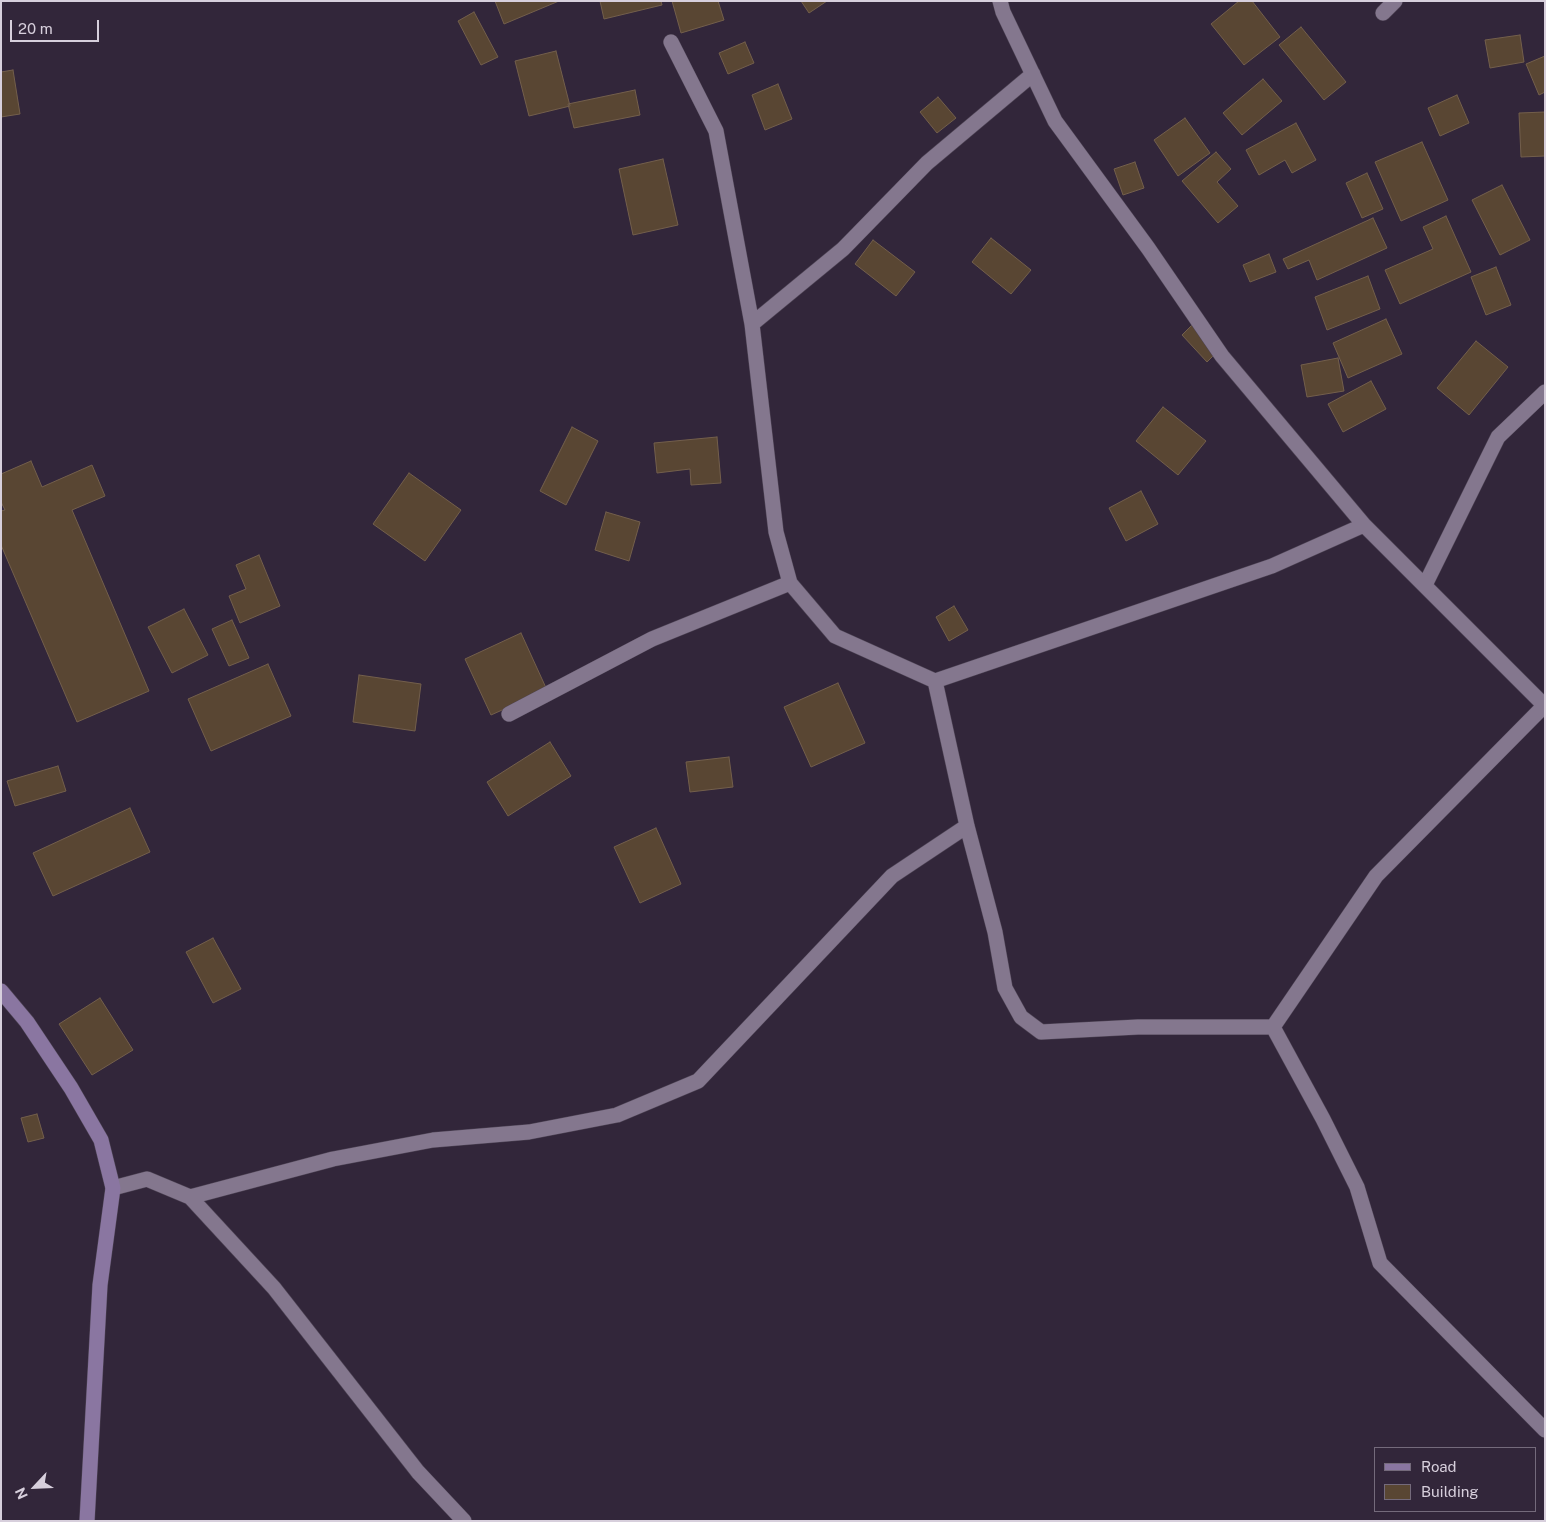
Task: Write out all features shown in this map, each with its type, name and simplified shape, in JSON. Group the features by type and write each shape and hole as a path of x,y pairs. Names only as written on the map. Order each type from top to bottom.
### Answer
{"street":[{"path":"1000,1 1003,12 1055,121 1148,248 1222,356 1364,525 1544,706 1376,876 1273,1027"},
{"path":"1383,13 1395,1"},
{"path":"672,42 716,131 752,324 776,532 790,583 835,636 935,681 1272,566 1364,525"},
{"path":"752,324 843,249 927,163 1033,74"},
{"path":"1425,586 1498,437 1545,392"},
{"path":"509,714 652,639 790,583"},
{"path":"935,681 967,826 995,932 1005,988 1021,1017 1041,1032 1138,1027 1273,1027"},
{"path":"190,1197 333,1159 434,1140 529,1132 617,1115 698,1081 892,876 967,826"},
{"path":"1,991 27,1022 71,1088 101,1140 113,1188 100,1285 87,1521"},
{"path":"1273,1027 1323,1119 1357,1187 1380,1263 1545,1430"},
{"path":"113,1188 147,1179 190,1197 274,1288 418,1472 464,1521"}],"building":[{"path":"495,1 559,1 504,24"},
{"path":"600,1 661,1 662,5 604,19"},
{"path":"672,1 718,1 724,20 681,33"},
{"path":"801,1 827,1 809,13"},
{"path":"1239,1 1252,1 1280,37 1244,65 1211,24"},
{"path":"474,12 498,57 481,65 458,21"},
{"path":"1301,27 1346,82 1324,100 1279,45"},
{"path":"1520,35 1524,62 1490,68 1485,40"},
{"path":"745,42 754,63 728,74 719,53"},
{"path":"556,51 570,106 529,116 515,61"},
{"path":"1545,56 1545,92 1539,95 1526,64"},
{"path":"13,70 20,114 1,117 1,72"},
{"path":"1263,79 1282,101 1242,135 1223,113"},
{"path":"778,84 792,119 765,130 752,95"},
{"path":"635,90 640,115 574,128 568,104"},
{"path":"1457,95 1469,123 1440,136 1428,108"},
{"path":"938,97 956,118 937,133 920,112"},
{"path":"1545,112 1545,156 1521,157 1519,113"},
{"path":"1185,118 1210,153 1178,176 1154,140"},
{"path":"1296,123 1316,160 1292,173 1285,160 1259,175 1246,150"},
{"path":"1422,142 1448,200 1401,221 1375,162"},
{"path":"1216,152 1231,169 1217,182 1238,206 1218,223 1182,181"},
{"path":"663,159 678,225 633,235 619,169"},
{"path":"1135,162 1144,188 1123,195 1114,169"},
{"path":"1367,173 1383,209 1362,218 1346,183"},
{"path":"1502,185 1530,240 1500,255 1472,200"},
{"path":"1446,216 1471,272 1400,304 1385,270 1433,249 1423,227"},
{"path":"1373,218 1387,248 1317,280 1309,260 1288,269 1283,259"},
{"path":"991,238 1031,270 1011,294 972,262"},
{"path":"873,240 915,272 896,296 855,264"},
{"path":"1269,254 1276,272 1250,282 1243,265"},
{"path":"1496,267 1511,305 1486,315 1471,277"},
{"path":"1368,276 1380,309 1327,330 1315,297"},
{"path":"1386,319 1402,354 1348,378 1333,343"},
{"path":"1196,321 1221,348 1207,362 1182,335"},
{"path":"1476,341 1508,367 1469,415 1437,388"},
{"path":"1338,358 1344,391 1307,397 1301,365"},
{"path":"1371,381 1386,409 1343,432 1328,404"},
{"path":"1163,407 1206,441 1178,475 1136,441"},
{"path":"572,427 598,441 566,505 540,491"},
{"path":"717,437 721,483 691,485 690,469 657,473 654,443"},
{"path":"31,461 42,487 92,465 105,496 72,510 149,691 77,722 1,545 1,511 5,510 1,502 1,474"},
{"path":"409,473 461,510 425,561 373,524"},
{"path":"1141,491 1158,524 1126,541 1109,508"},
{"path":"606,512 640,522 629,561 595,550"},
{"path":"259,555 280,606 240,623 229,596 246,589 236,565"},
{"path":"954,606 968,630 949,641 936,617"},
{"path":"184,609 208,655 172,673 148,627"},
{"path":"232,620 249,658 229,666 212,629"},
{"path":"521,633 547,690 491,715 465,659"},
{"path":"268,664 291,716 211,751 188,699"},
{"path":"359,675 421,684 415,731 353,722"},
{"path":"838,683 865,743 811,767 784,707"},
{"path":"550,742 571,776 508,816 487,782"},
{"path":"729,757 733,787 690,792 686,762"},
{"path":"58,766 66,791 15,806 7,781"},
{"path":"130,808 150,852 53,896 33,853"},
{"path":"656,828 681,884 640,903 614,847"},
{"path":"213,938 241,989 213,1003 186,952"},
{"path":"100,998 133,1050 92,1075 59,1024"},
{"path":"37,1114 44,1138 28,1142 21,1118"}]}
